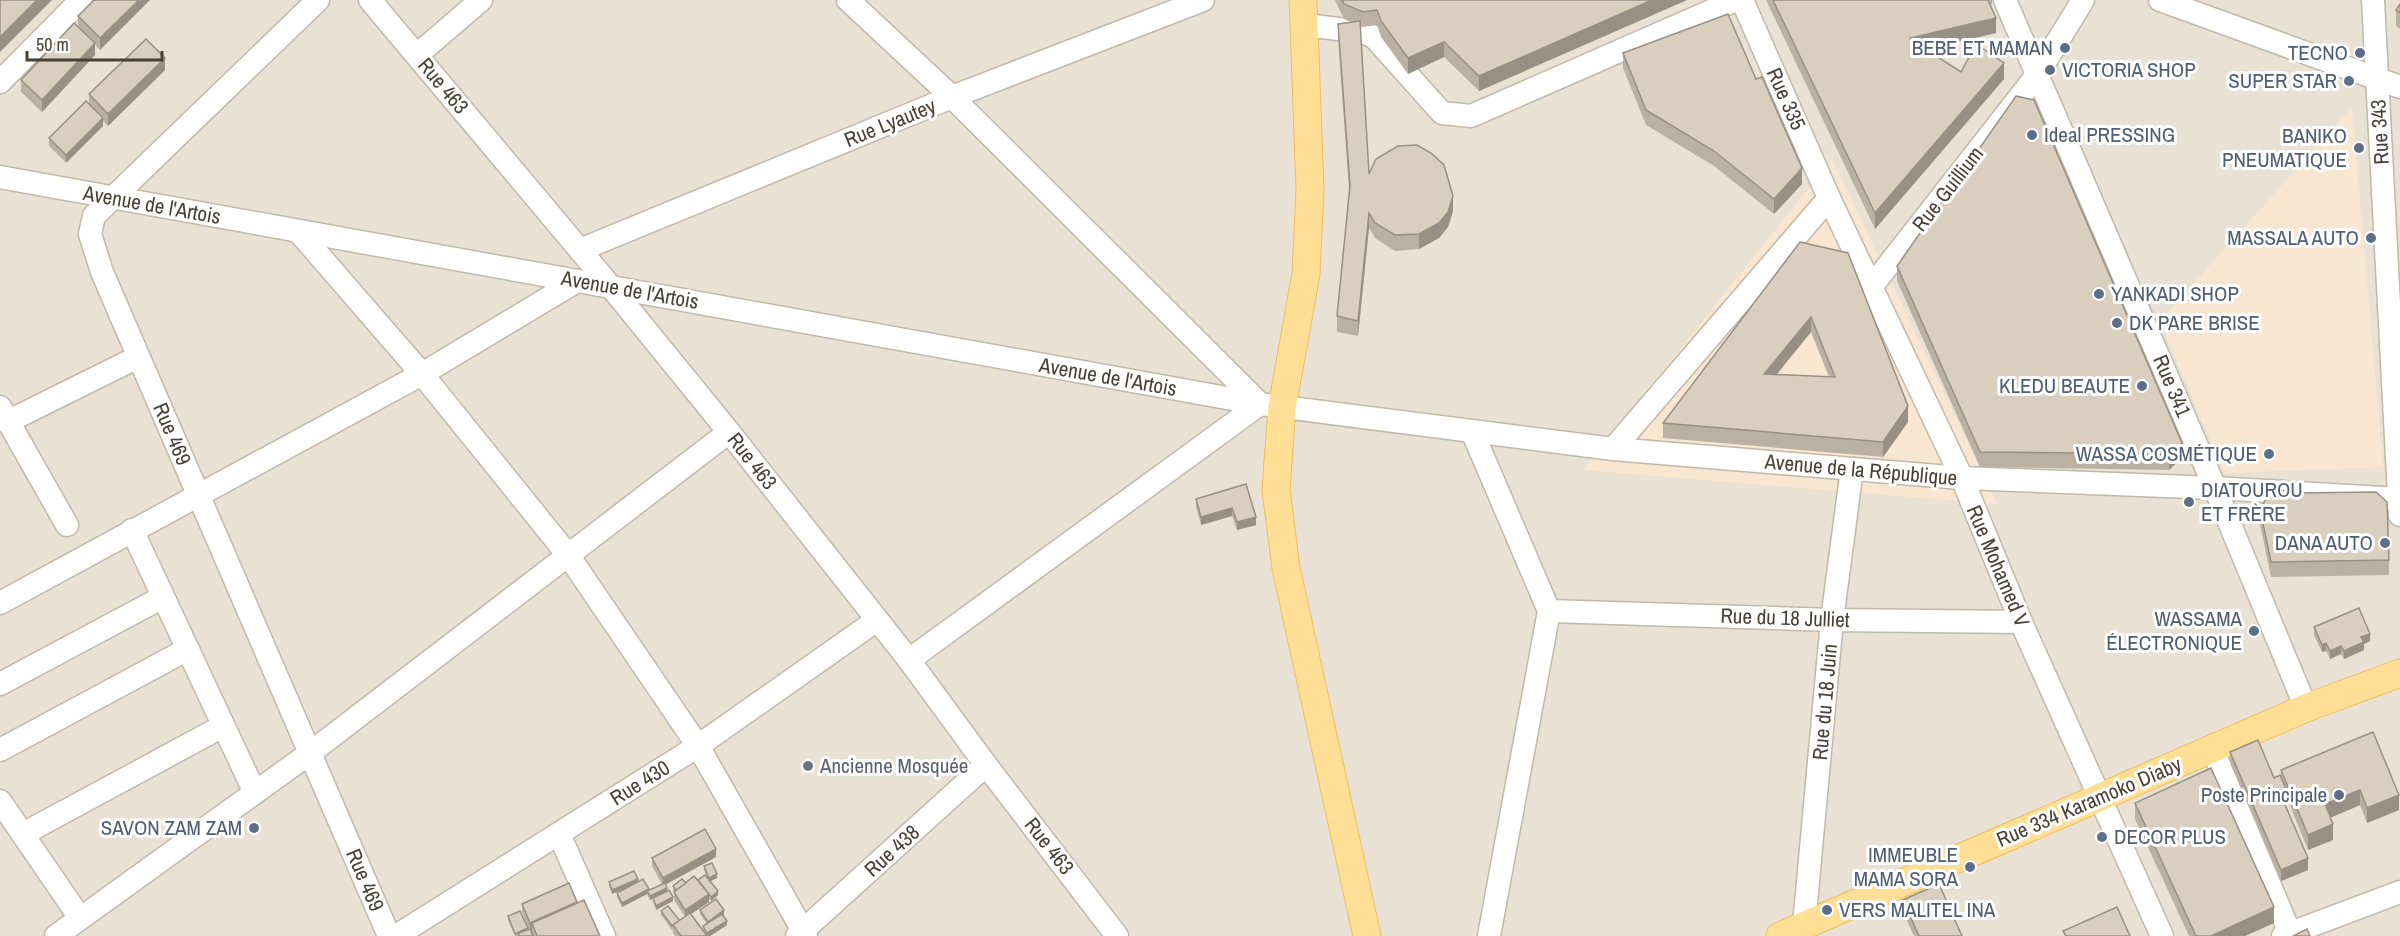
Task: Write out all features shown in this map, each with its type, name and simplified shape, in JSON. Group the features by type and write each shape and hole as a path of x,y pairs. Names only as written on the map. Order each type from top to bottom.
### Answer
{"main road":[{"path":"1304,12 1310,189 1306,274 1271,405 1276,490 1286,568 1367,936"},
{"name":"Rue 334 Karamoko Diaby","path":"1796,932 2212,748 2306,708 2400,673"}],"street":[{"path":"0,82 81,0"},
{"name":"Rue 469","path":"318,0 112,197 94,216 90,234 102,272 138,357 389,936"},
{"name":"Rue 463","path":"370,0 611,287 729,432 909,660 986,765 1118,936"},
{"path":"417,55 481,0"},
{"path":"848,0 952,97 1271,405 909,660"},
{"name":"Rue Lyautey","path":"580,250 952,97 1203,0"},
{"path":"1304,12 1374,37 1442,113 1471,116 1736,0"},
{"name":"Rue 335","path":"1742,0 1829,198"},
{"name":"Rue 341","path":"2005,0 2215,488 2306,708"},
{"name":"Rue Guillium","path":"1872,286 2037,75 2083,0"},
{"path":"2160,0 2400,87"},
{"name":"Rue 343","path":"2373,0 2377,79 2393,247 2400,505"},
{"name":"Avenue de l'Artois","path":"2,183 112,197 1271,405 1325,412"},
{"path":"1613,449 1829,198"},
{"name":"Rue Mohamed V","path":"1829,198 1962,478 2021,622 2162,936"},
{"path":"298,231 422,374 568,555 698,746 802,934"},
{"path":"0,603 422,374 577,281"},
{"path":"67,525 4,414 138,357"},
{"name":"Avenue de la République","path":"1325,412 1613,449 1962,478 2215,488 2400,505"},
{"path":"1472,431 1549,611 1489,936"},
{"path":"56,936 310,753 729,432"},
{"name":"Rue du 18 Juin","path":"1796,932 1852,469"},
{"path":"132,530 255,793"},
{"path":"0,684 163,597"},
{"name":"Rue du 18 Julliet","path":"1549,611 1832,620 2021,622"},
{"name":"Rue 430","path":"396,936 698,746 877,620"},
{"path":"0,750 188,650"},
{"path":"23,834 224,726"},
{"path":"2212,748 2287,934 2400,892"},
{"name":"Rue 438","path":"802,934 986,765"},
{"path":"0,801 80,918"},
{"path":"559,834 604,936"}],"shaded area":[{"path":"0,0 2400,0 2400,936 0,936"},
{"path":"2352,107 2383,467 2224,473 2160,321"},
{"path":"1832,159 1997,504 1583,470"}],"building":[{"path":"37,0 0,37 0,1"},
{"path":"94,0 139,0 100,38 78,16"},
{"path":"1342,0 1652,0 1479,76 1444,42 1408,58 1381,21 1377,10 1363,12 1344,4"},
{"path":"1773,0 1988,0 1996,18 1910,38 1913,50 1933,40 1936,56 1961,72 1976,44 2004,63 1875,213"},
{"path":"1728,14 1756,79 1762,77 1802,168 1774,199 1714,151 1646,110 1623,53"},
{"path":"1360,21 1369,174 1376,159 1398,146 1417,145 1431,153 1444,165 1453,196 1448,212 1439,223 1419,234 1395,235 1375,223 1369,213 1358,321 1337,316 1350,185 1338,24"},
{"path":"74,23 95,43 42,100 21,80"},
{"path":"146,39 165,58 108,114 89,94"},
{"path":"2016,96 2034,100 2182,443 2169,454 1980,452 1897,266"},
{"path":"86,101 103,118 66,155 49,138"},
{"path":"1800,242 1848,253 1908,406 1883,442 1663,423","holes":["1811,317 1835,377 1764,374"]},
{"path":"1246,484 1256,517 1237,522 1232,508 1201,517 1196,499"},
{"path":"2278,489 2291,493 2376,492 2387,502 2389,560 2271,562 2260,509 2267,497"},
{"path":"2359,608 2370,634 2361,637 2364,642 2344,651 2341,646 2330,651 2326,643 2322,645 2314,627"},
{"name":"Poste Principale","path":"2373,732 2399,795 2367,808 2360,790 2325,804 2333,824 2308,835 2281,770"},
{"path":"2258,740 2274,778 2280,775 2287,791 2280,793 2308,858 2281,870 2230,752"},
{"path":"2211,768 2274,907 2211,936 2196,936 2135,803"},
{"path":"705,829 716,849 663,878 652,858"},
{"path":"712,863 717,874 709,878 704,866"},
{"path":"634,871 638,879 612,890 609,882"},
{"path":"705,875 718,891 711,897 698,880"},
{"path":"694,876 709,894 685,910 674,892"},
{"path":"643,879 649,889 622,903 617,893"},
{"path":"682,879 686,883 676,890 673,886"},
{"path":"569,883 577,902 530,923 522,904"},
{"path":"665,883 667,888 650,896 647,891"},
{"path":"1939,884 1962,936 1919,936 1903,900"},
{"path":"669,890 673,897 656,906 653,898"},
{"path":"716,899 724,910 708,922 700,910"},
{"path":"584,900 600,936 537,936 532,923"},
{"path":"668,906 680,921 672,926 661,911"},
{"path":"2117,907 2130,936 2066,936 2063,931"},
{"path":"520,911 528,928 515,934 508,916"},
{"path":"690,913 707,936 681,936 673,925"},
{"path":"722,914 727,921 707,933 703,926"},
{"path":"530,929 533,936 519,936 519,933"},
{"path":"2307,929 2310,936 2293,936"}],"place":[{"name":"BEBE ET MAMAN","path":"2065,48"},
{"name":"TECNO","path":"2360,53"},
{"name":"VICTORIA SHOP","path":"2050,70"},
{"name":"SUPER STAR","path":"2349,81"},
{"name":"Ideal PRESSING","path":"2032,135"},
{"name":"BANIKO PNEUMATIQUE","path":"2359,148"},
{"name":"MASSALA AUTO","path":"2371,238"},
{"name":"YANKADI SHOP","path":"2099,294"},
{"name":"DK PARE BRISE","path":"2117,323"},
{"name":"KLEDU BEAUTE","path":"2142,386"},
{"name":"WASSA COSMÉTIQUE","path":"2269,454"},
{"name":"DIATOUROU ET FRÈRE","path":"2189,502"},
{"name":"DANA AUTO","path":"2385,543"},
{"name":"WASSAMA ÉLECTRONIQUE","path":"2254,631"},
{"name":"Ancienne Mosquée","path":"808,766"},
{"name":"Poste Principale","path":"2339,795"},
{"name":"SAVON ZAM ZAM","path":"254,828"},
{"name":"DECOR PLUS","path":"2102,837"},
{"name":"IMMEUBLE MAMA SORA","path":"1970,867"},
{"name":"VERS MALITEL INA","path":"1827,910"}]}
